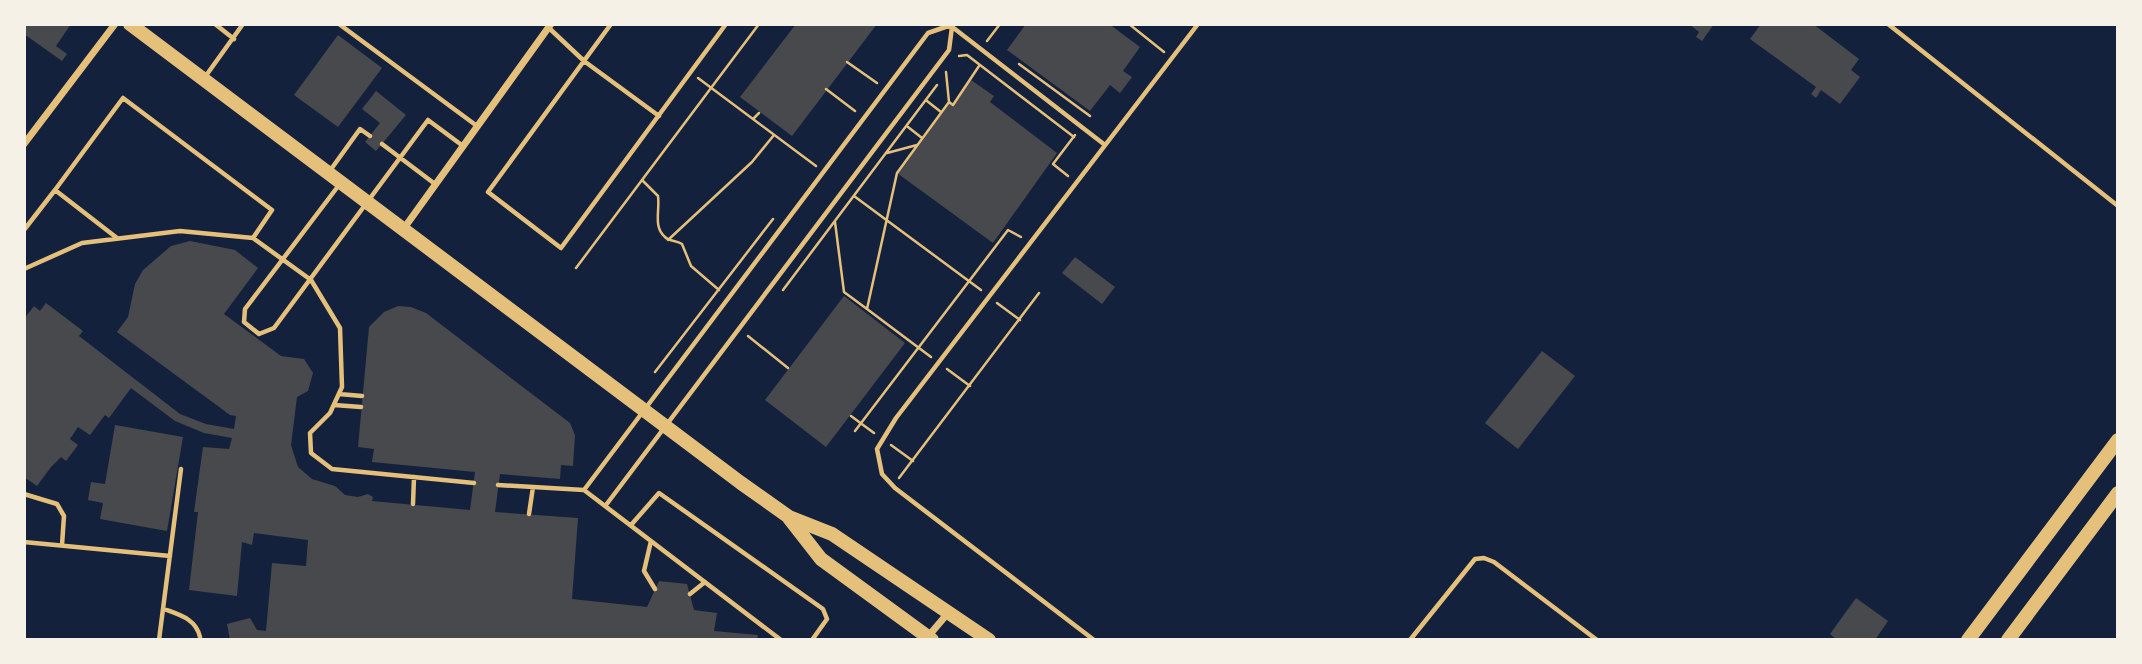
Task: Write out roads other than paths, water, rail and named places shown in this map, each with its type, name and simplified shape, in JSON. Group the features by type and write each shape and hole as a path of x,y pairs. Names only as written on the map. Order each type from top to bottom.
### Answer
{"main road":[{"path":"130,24 663,427 789,517 832,534 989,639"},
{"path":"1968,639 2118,440"},
{"path":"2008,639 2118,493"},
{"path":"789,517 821,559 929,638"}],"street":[{"path":"24,144 115,24"},
{"path":"402,231 548,26"},
{"path":"929,638 948,612"}],"lane":[{"path":"215,24 234,39"},
{"path":"203,80 243,24"},
{"path":"339,24 477,126"},
{"path":"611,24 488,192 561,248 726,24"},
{"path":"1094,639 895,488 882,474 877,449 881,438 1198,24"},
{"path":"1888,24 2118,206"},
{"path":"952,25 1105,145"},
{"path":"583,490 929,33 952,25"},
{"path":"606,505 949,50 952,25"},
{"path":"548,26 584,61 659,116"},
{"path":"24,230 123,98 272,210 253,238"},
{"path":"370,136 360,129 333,179 282,260 245,309 244,322 259,334 274,328 428,120 463,146"},
{"path":"382,144 435,185"},
{"path":"55,190 117,238"},
{"path":"24,269 82,243 117,238 180,231 253,238 311,281 340,328 342,387 334,405 310,433 311,453 332,469 474,482"},
{"path":"339,394 362,396"},
{"path":"334,405 361,407"},
{"path":"159,639 181,469"},
{"path":"413,504 414,477"},
{"path":"498,485 583,490 781,639"},
{"path":"529,514 533,487"},
{"path":"631,525 659,493 823,609 827,619 812,639"},
{"path":"24,494 57,505 64,516 62,545"},
{"path":"651,541 644,571 655,589"},
{"path":"24,542 170,556"},
{"path":"1410,639 1475,559 1484,558 1494,562 1597,639"},
{"path":"690,594 705,582"},
{"path":"164,609 185,617 198,627 200,637"}]}
